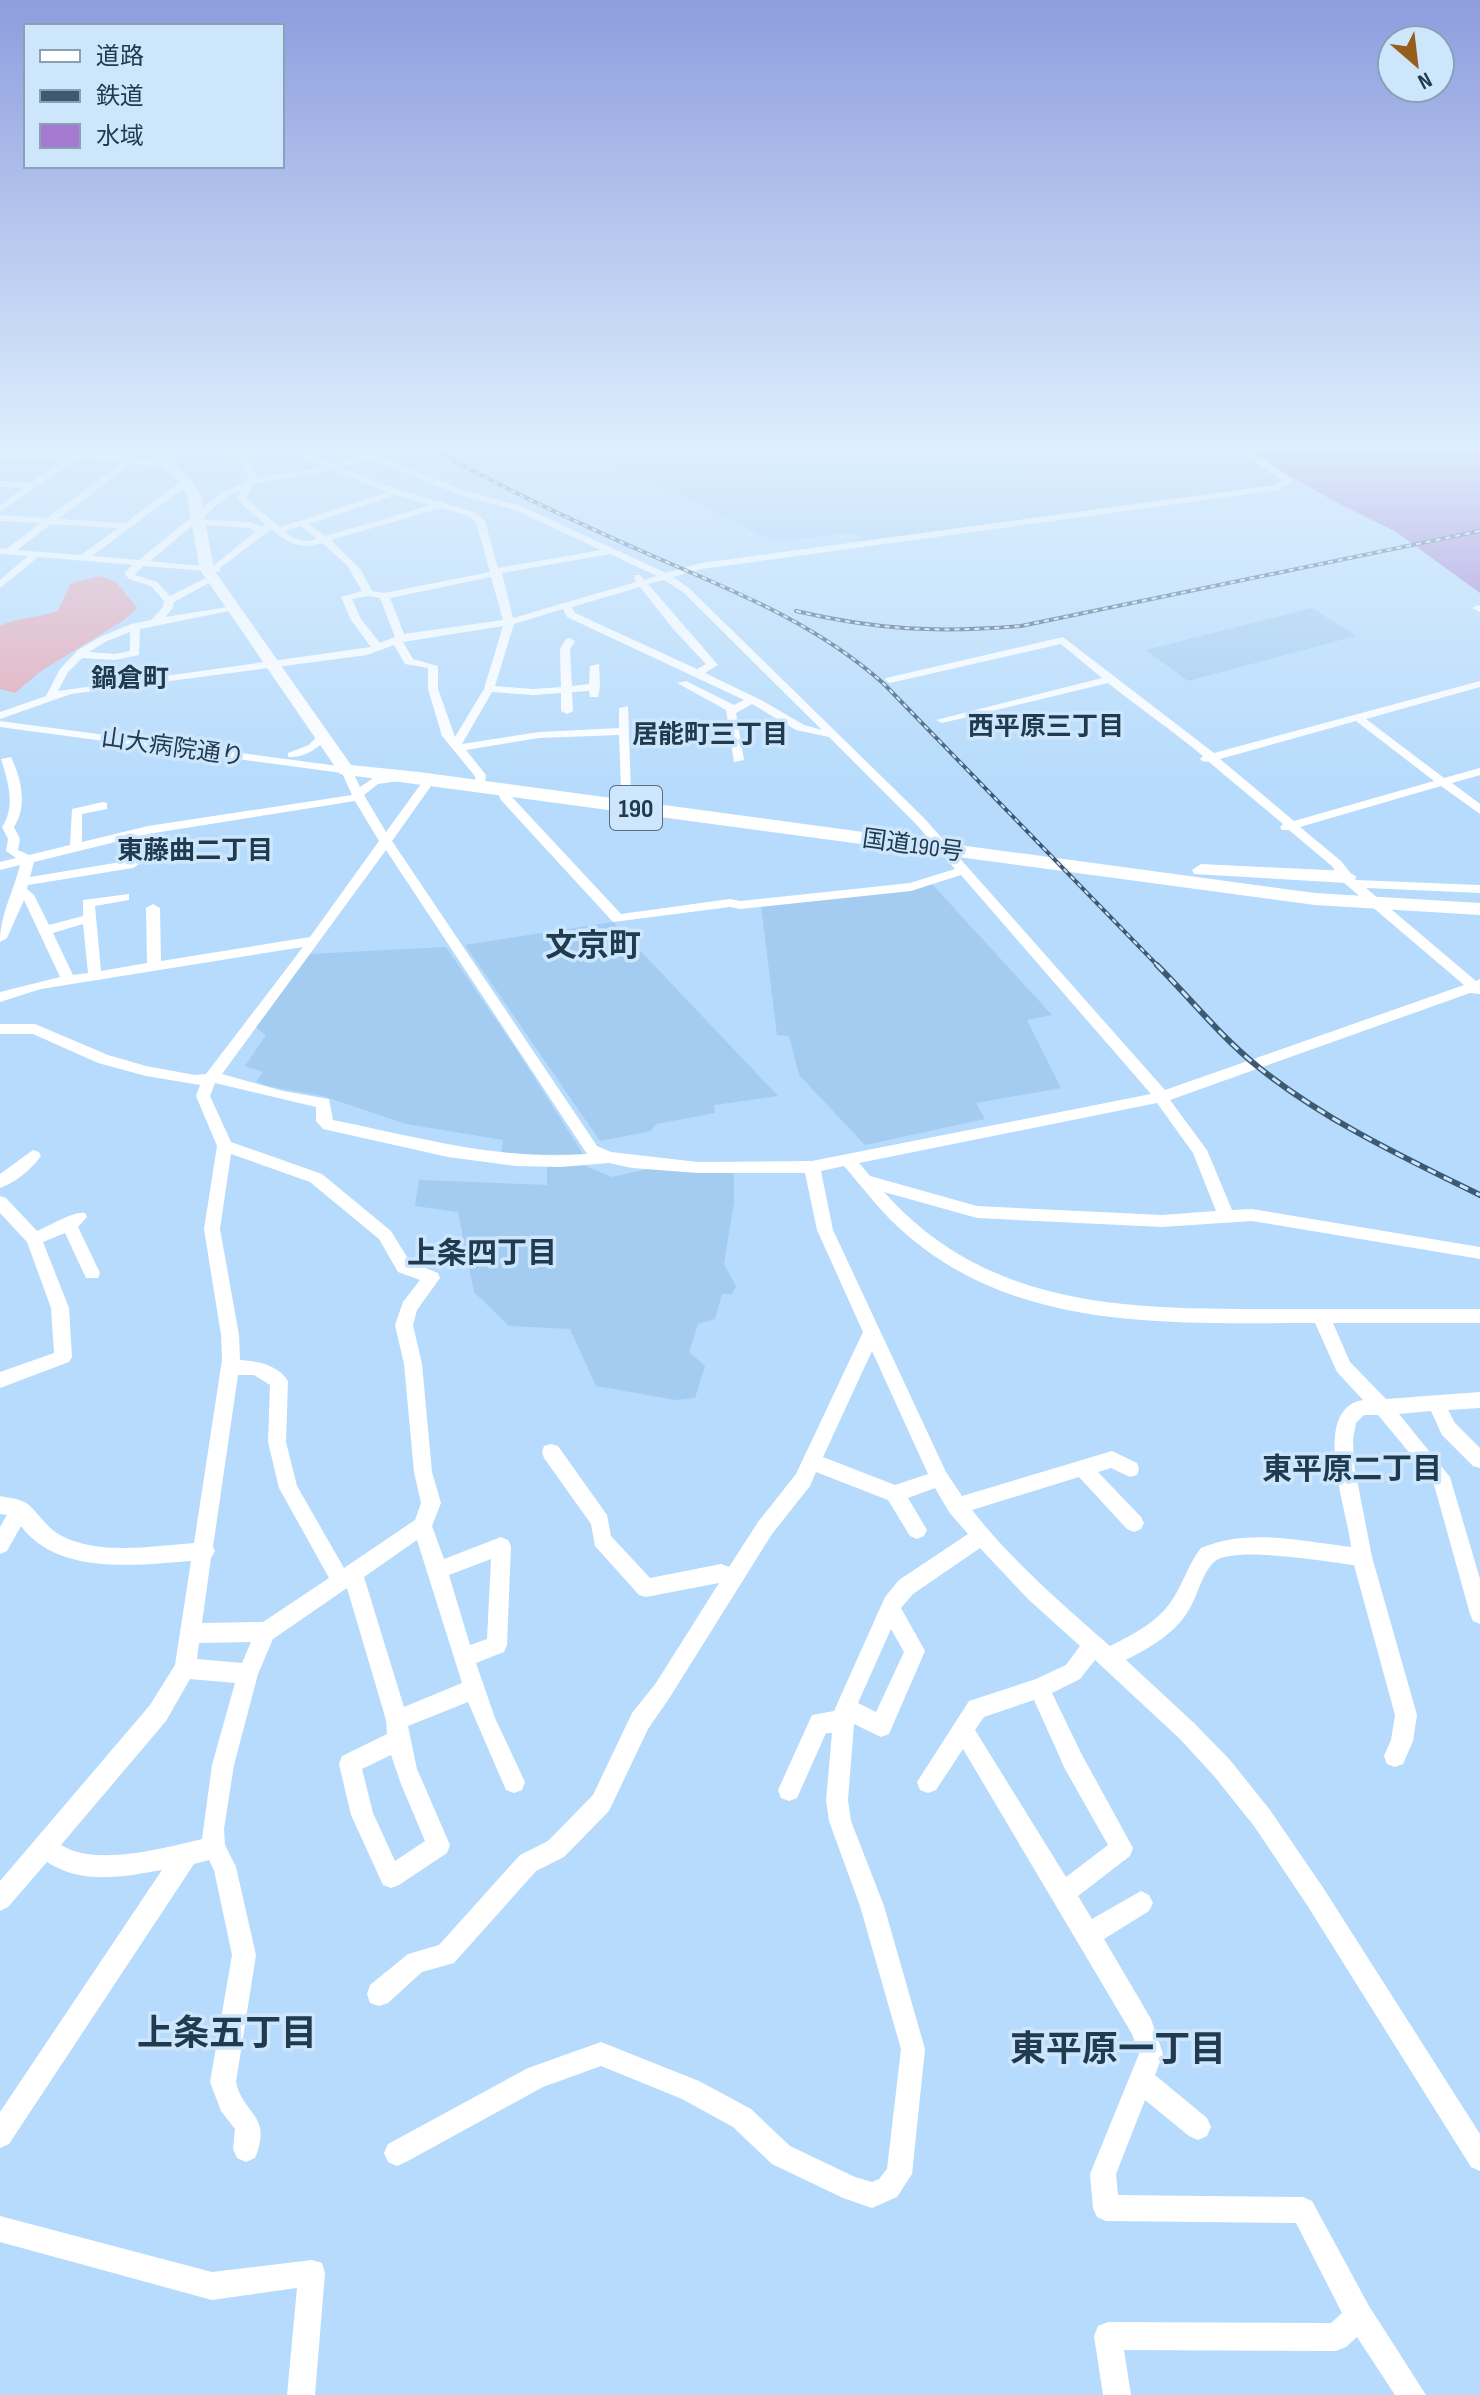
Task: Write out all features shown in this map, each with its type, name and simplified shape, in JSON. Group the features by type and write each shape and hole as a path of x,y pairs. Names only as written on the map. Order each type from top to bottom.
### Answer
{"highway":[{"name":"国道190号","path":"212,565 234,609 346,749 387,767"},
{"name":"国道190号","path":"213,571 343,764 502,789 923,843"},
{"name":"国道190号","path":"310,701 311,709 343,764"},
{"name":"国道190号","path":"343,764 387,767 1054,861 1356,889"},
{"name":"国道190号","path":"1054,861 1356,889 1480,907"},
{"path":"1127,869 1356,889"}],"street":[{"path":"0,585 23,565"},
{"path":"139,565 129,573 132,577 154,584 169,601"},
{"path":"164,565 213,571"},
{"path":"155,621 168,608 169,601 221,565"},
{"path":"349,565 361,577 368,593"},
{"path":"458,746 489,689 509,622 493,565"},
{"path":"378,648 356,620 346,597 368,593 384,596 536,565"},
{"path":"633,565 634,572 678,628 713,665 697,673"},
{"path":"640,565 686,590 920,821 1009,927 1162,1097 1166,1109 1205,1161 1214,1194 1226,1215"},
{"path":"0,716 51,695 378,648 399,640 509,622 665,576 716,565"},
{"path":"384,596 409,662 433,666 433,689 448,736 481,780"},
{"path":"567,606 571,615 697,673 807,732 829,734"},
{"path":"51,695 79,655 135,626 234,609"},
{"path":"79,655 115,657 135,653 135,626"},
{"path":"890,680 1063,640 1109,679 1179,730 1356,889 1478,988"},
{"path":"567,711 565,649 570,641"},
{"path":"942,720 1109,679"},
{"path":"489,689 533,692 595,682"},
{"path":"682,683 732,709"},
{"path":"1208,759 1480,684"},
{"path":"732,709 751,700"},
{"path":"624,708 627,789"},
{"path":"732,709 738,760"},
{"name":"山大病院通り","path":"0,716 343,764"},
{"path":"1358,718 1480,810"},
{"name":"山大病院通り","path":"0,724 343,764"},
{"path":"458,746 539,735 623,731"},
{"path":"292,755 313,747 322,737"},
{"path":"7,759 16,788 13,821 8,827 14,839 12,851 28,860"},
{"path":"343,764 386,840 592,1150 606,1158"},
{"path":"1288,827 1480,771"},
{"path":"0,866 101,840 359,795 382,779 424,778"},
{"path":"0,1899 158,1713 185,1668 205,1551 230,1367 230,1335 212,1229 225,1146 203,1096 209,1080 386,840 424,778"},
{"path":"502,789 505,797 618,919 730,903 740,905 911,887 964,870"},
{"path":"76,846 76,812 103,807"},
{"path":"1288,827 1337,864 1356,889"},
{"path":"101,840 105,868"},
{"path":"0,938 28,860"},
{"path":"20,886 133,864"},
{"path":"20,886 47,930 69,981"},
{"path":"1356,889 1480,889"},
{"path":"95,976 87,919 88,903 124,897"},
{"path":"153,908 154,967"},
{"path":"47,930 87,919"},
{"path":"0,997 21,989 311,941"},
{"path":"0,1029 35,1029 121,1065 171,1076 209,1080 219,1078 283,1096 324,1103 324,1121 328,1125 426,1147 514,1160 580,1162 606,1158 768,1169 812,1167 1162,1097 1478,988"},
{"path":"225,1146 316,1178 385,1235 404,1267 432,1278 409,1307 404,1325 413,1364 423,1472 431,1503 422,1526 266,1632 248,1674 223,1765 213,1829 214,1847 225,1867 244,1955 223,2082 225,2098 250,2126 246,2149"},
{"path":"0,1182 33,1156"},
{"path":"847,1160 922,1239 989,1279 1046,1301 1081,1309 1163,1317 1480,1316"},
{"path":"812,1167 825,1230 939,1478 956,1506 981,1536 1203,1748 1266,1822 1476,2144"},
{"path":"867,1181 977,1212 1162,1221 1252,1215 1480,1253"},
{"path":"0,1202 34,1239 60,1308 63,1357 0,1380"},
{"path":"34,1239 74,1221 92,1273"},
{"path":"1321,1316 1343,1367 1382,1407 1441,1477 1480,1614"},
{"path":"379,1994 416,1962 446,1955 528,1863 556,1849 601,1803 640,1721 765,1528 803,1480 871,1334"},
{"path":"230,1367 257,1368 279,1381 277,1442 288,1488 346,1577 397,1731 415,1792 439,1845 391,1877 362,1815 350,1764 397,1731 471,1690"},
{"path":"1395,1756 1402,1741 1406,1715 1362,1557 1363,1542 1345,1474 1346,1420 1351,1411 1360,1407 1480,1400"},
{"path":"1436,1403 1448,1429 1480,1460"},
{"path":"551,1452 600,1521 602,1540 646,1588 721,1573 733,1578"},
{"path":"956,1506 1112,1459 1130,1469"},
{"path":"811,1461 895,1494 917,1530"},
{"path":"1081,1467 1134,1523"},
{"path":"895,1494 939,1478"},
{"path":"0,1505 21,1509 37,1531 83,1552 122,1556 205,1551"},
{"path":"0,1545 21,1509"},
{"path":"422,1526 439,1570 465,1657 471,1690 494,1747 514,1782"},
{"path":"397,2153 537,2077 601,2054 690,2090 742,2118 781,2155 852,2189 872,2195 888,2188 899,2174 913,2049 872,1906 840,1821 837,1800 845,1715 890,1608 906,1587 981,1536"},
{"path":"928,1782 977,1709 1039,1688 1073,1672 1102,1651 1165,1624 1188,1594 1204,1556 1213,1551 1258,1545 1362,1557"},
{"path":"439,1570 501,1546 497,1645 465,1657"},
{"path":"789,1790 820,1723 845,1715 881,1726 915,1651 890,1608"},
{"path":"191,1633 266,1632"},
{"path":"185,1668 248,1674"},
{"path":"1039,1688 1073,1761 1122,1848 1062,1894"},
{"path":"963,1730 1142,2028 1151,2054 1103,2174 1106,2208 1303,2210 1359,2316 1412,2395"},
{"path":"46,1847 56,1856 79,1865 186,1855 214,1847"},
{"path":"0,2135 186,1855"},
{"path":"1088,1935 1141,1903"},
{"path":"1142,2081 1198,2127"},
{"path":"0,2229 212,2286 312,2273 301,2395"},
{"path":"1117,2395 1108,2336 1336,2337 1359,2316"}],"shaded area":[{"path":"100,576 116,582 137,608 124,620 41,671 15,693 0,689 0,626 58,611 71,583"},
{"path":"1312,608 1356,636 1188,681 1146,650"},
{"path":"932,884 1052,1015 1027,1020 1061,1088 976,1103 985,1119 865,1145 799,1075 789,1036 777,1035 761,906"},
{"path":"613,922 778,1096 714,1105 715,1113 656,1124 651,1131 600,1141 465,945"},
{"path":"446,947 583,1154 501,1155 503,1140 406,1124 323,1096 272,1087 256,1082 263,1072 245,1066 266,1035 255,1027 309,954"},
{"path":"547,1163 583,1165 612,1177 661,1166 734,1171 734,1202 724,1264 736,1286 732,1294 722,1294 715,1319 698,1324 689,1352 705,1366 695,1398 676,1400 596,1386 570,1329 509,1326 474,1292 458,1212 415,1206 419,1180 547,1185"}],"water":[{"path":"1441,565 1480,565 1480,593"}],"railway":[{"path":"674,565 775,611 831,644 884,684 1159,967"},
{"path":"796,611 908,628 1021,626 1317,565"},
{"path":"1157,965 1231,1043 1309,1104 1480,1195"}],"district":[{"name":"鍋倉町","path":"130,678"},
{"name":"西平原三丁目","path":"1046,726"},
{"name":"居能町三丁目","path":"710,734"},
{"name":"東藤曲二丁目","path":"195,850"},
{"name":"文京町","path":"593,945"},
{"name":"上条四丁目","path":"482,1253"},
{"name":"東平原二丁目","path":"1352,1469"},
{"name":"上条五丁目","path":"227,2032"},
{"name":"東平原一丁目","path":"1118,2048"}]}
